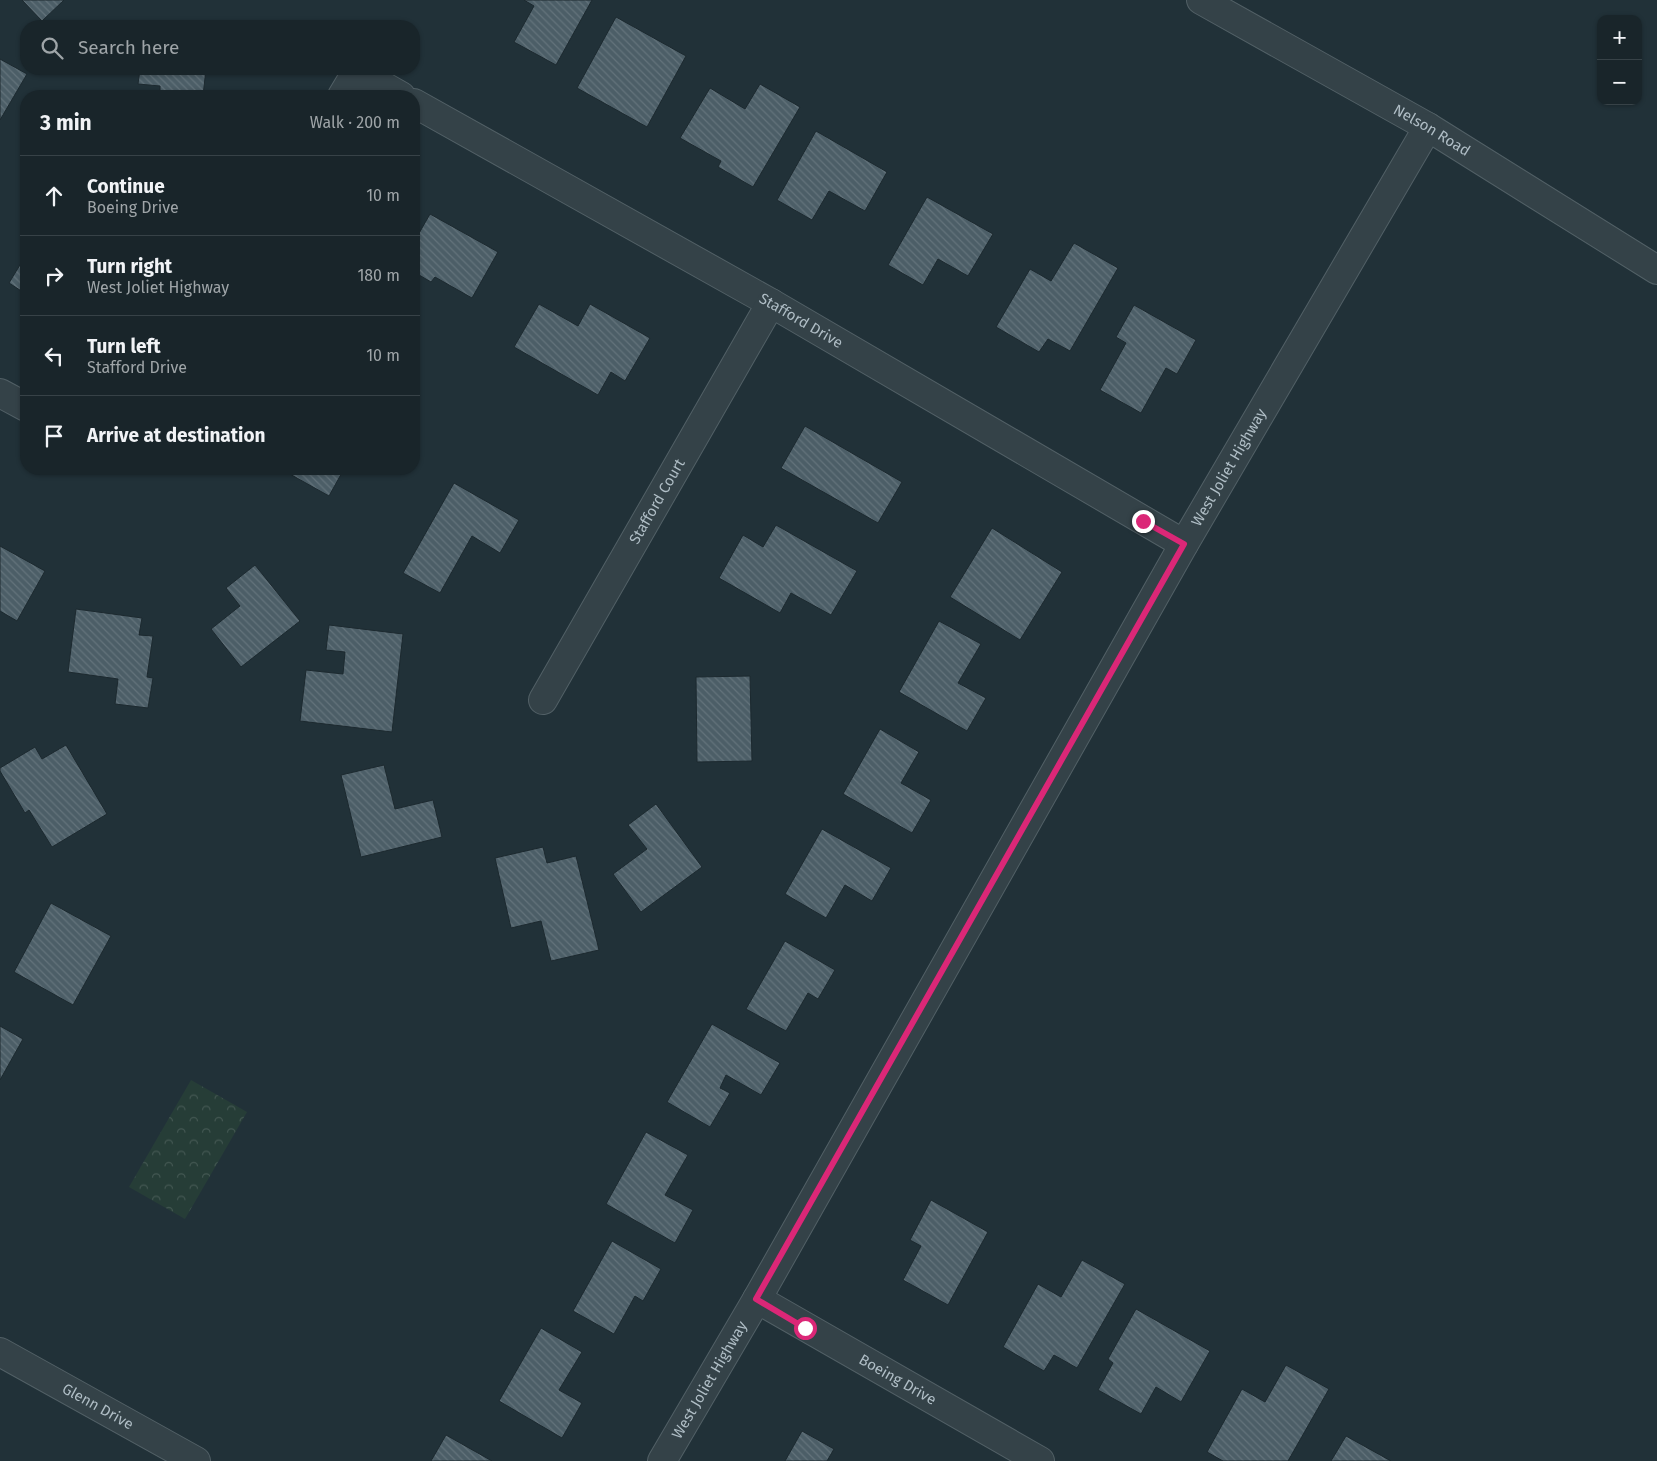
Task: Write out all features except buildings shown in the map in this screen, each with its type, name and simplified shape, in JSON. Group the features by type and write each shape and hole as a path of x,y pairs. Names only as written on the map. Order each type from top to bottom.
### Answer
{"street":[{"name":"Nelson Road","path":"1201,0 1428,127 1657,270"},
{"path":"346,90 355,75"},
{"path":"364,75 390,90"},
{"name":"Stafford Drive","path":"420,106 771,303 1184,544"},
{"name":"West Joliet Highway","path":"662,1461 756,1299 1184,544 1428,127"},
{"name":"Stafford Court","path":"543,700 771,303"},
{"path":"0,393 20,404"},
{"name":"Boeing Drive","path":"756,1299 1040,1461"},
{"name":"Glenn Drive","path":"0,1352 196,1461"}],"green space":[{"path":"191,1080 247,1112 185,1219 129,1187"}],"route":[{"path":"805,1328 756,1299 1184,544 1143,521"}]}
